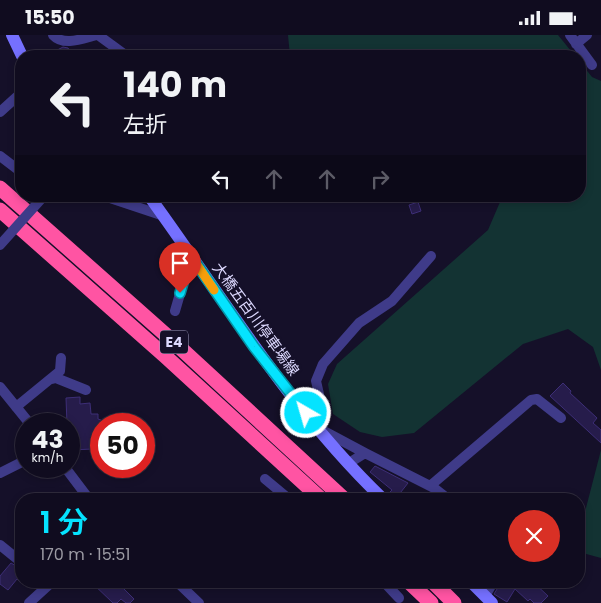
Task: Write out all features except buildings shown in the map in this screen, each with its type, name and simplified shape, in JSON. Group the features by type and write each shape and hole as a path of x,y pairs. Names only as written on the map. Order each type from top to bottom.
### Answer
{"highway":[{"name":"E4","path":"0,188 15,201"},
{"name":"E4","path":"16,202 175,343 338,493"},
{"name":"E4","path":"0,210 165,356 314,493"},
{"path":"415,588 431,603"},
{"path":"439,588 454,603"}],"main road":[{"path":"12,35 19,50"},
{"name":"大橋五百川停車場線","path":"154,202 254,347 316,425 377,493"},
{"path":"477,588 489,599"}],"street":[{"path":"53,35 57,39 69,41 97,35 117,50"},
{"path":"581,50 573,39 587,35"},
{"path":"586,57 592,65"},
{"path":"0,112 15,98"},
{"path":"0,156 15,167"},
{"path":"0,245 39,202"},
{"path":"122,202 164,216"},
{"path":"176,311 191,256"},
{"path":"431,256 392,301 359,323 323,363 316,381 322,407 316,425 440,493"},
{"path":"16,407 60,371 61,358"},
{"path":"52,379 56,378 86,390"},
{"path":"0,387 21,413"},
{"path":"430,486 531,400 537,399 561,418"},
{"path":"349,463 365,453"},
{"path":"0,473 15,466"},
{"path":"73,478 84,493"},
{"path":"265,479 282,493"},
{"path":"0,545 15,557"},
{"path":"29,603 43,588"},
{"path":"183,588 199,603"},
{"path":"389,588 399,601"}],"green space":[{"path":"288,35 558,35 570,50 289,50"},
{"path":"586,70 592,77 601,81 601,370 593,347 568,329 523,344 414,433 382,437 360,432 333,414 328,384 337,364 488,230 500,202 586,202"},
{"path":"601,450 601,558 585,554 585,512"}],"slow traffic":[{"path":"189,261 191,256 214,290"}],"route":[{"path":"180,293 191,256 254,347 306,413"}]}
